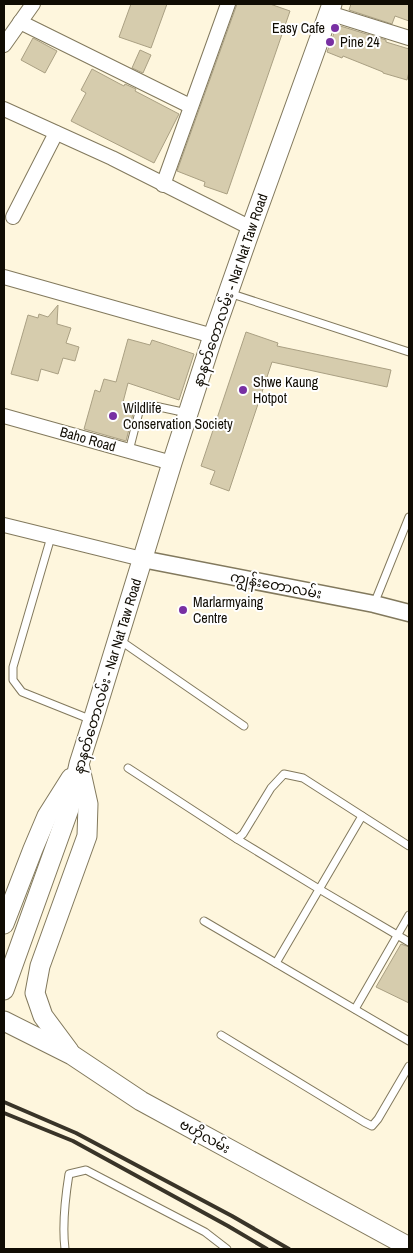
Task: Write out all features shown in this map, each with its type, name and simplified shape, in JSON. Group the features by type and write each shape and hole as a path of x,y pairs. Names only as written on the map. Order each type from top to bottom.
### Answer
{"main road":[{"name":"နာနတ်တောလမ်း - Nar Nat Taw Road","path":"4,990 68,809 79,764 142,558 213,336 250,228 331,6"},
{"path":"4,924 46,816 79,764"},
{"path":"72,1055 43,1016 35,993 40,966 87,836 88,804 79,764"},
{"name":"ဗဟိုလမ်း","path":"4,1021 72,1055 142,1101 409,1247"}],"street":[{"path":"4,45 33,4"},
{"path":"163,184 228,4"},
{"path":"331,6 409,38"},
{"path":"20,22 190,106"},
{"path":"4,109 112,158 250,228"},
{"path":"13,217 56,133"},
{"path":"4,277 213,336"},
{"name":"Baho Road","path":"4,416 172,463"},
{"path":"4,525 142,558"},
{"name":"ကျွန်းတောလမ်း","path":"142,558 374,604 409,613"}],"lane":[{"path":"228,293 409,352"},
{"path":"129,451 139,412 143,407 150,405 188,413"},
{"path":"374,604 409,517"},
{"path":"51,537 13,667 13,680 22,692 93,720"},
{"path":"118,639 244,726"},
{"path":"128,768 319,890 409,942"},
{"path":"237,839 243,834 271,788 284,774 303,778 409,846"},
{"path":"276,963 362,816"},
{"path":"355,1010 409,915"},
{"path":"204,921 409,1041"},
{"path":"221,1035 372,1126 409,1066"},
{"path":"65,1249 63,1236 69,1174 86,1170 204,1232 227,1249"}],"building":[{"path":"131,4 167,4 151,48 119,37"},
{"path":"237,4 270,4 290,11 227,194 204,186 205,182 177,171"},
{"path":"351,4 409,4 409,21 395,16 392,24 349,10"},
{"path":"337,25 409,49 407,80 383,73 343,56 342,58 327,52"},
{"path":"33,38 57,51 45,73 21,60"},
{"path":"140,50 151,55 143,73 132,68"},
{"path":"92,69 124,86 125,84 136,89 135,91 179,114 154,163 71,121 86,93 81,90"},
{"path":"58,305 57,324 71,328 66,343 79,347 75,361 63,358 58,374 41,369 38,381 11,374 28,315 38,318 39,314 48,317"},
{"path":"246,332 278,343 277,346 391,370 387,387 272,362 229,491 210,484 215,471 201,466"},
{"path":"128,339 150,345 152,340 194,354 179,400 128,383 122,406 134,410 126,441 84,429 95,390 100,392 104,379 116,382"},
{"path":"401,944 409,947 409,1003 376,987"}],"railway":[{"path":"4,1102 76,1133 232,1216 289,1249"},
{"path":"4,1113 73,1141 267,1249"}],"place":[{"name":"Easy Cafe","path":"335,28"},
{"name":"Pine 24","path":"330,42"},
{"name":"Shwe Kaung Hotpot","path":"243,390"},
{"name":"Wildlife Conservation Society","path":"113,416"},
{"name":"Marlarmyaing Centre","path":"183,610"}]}
